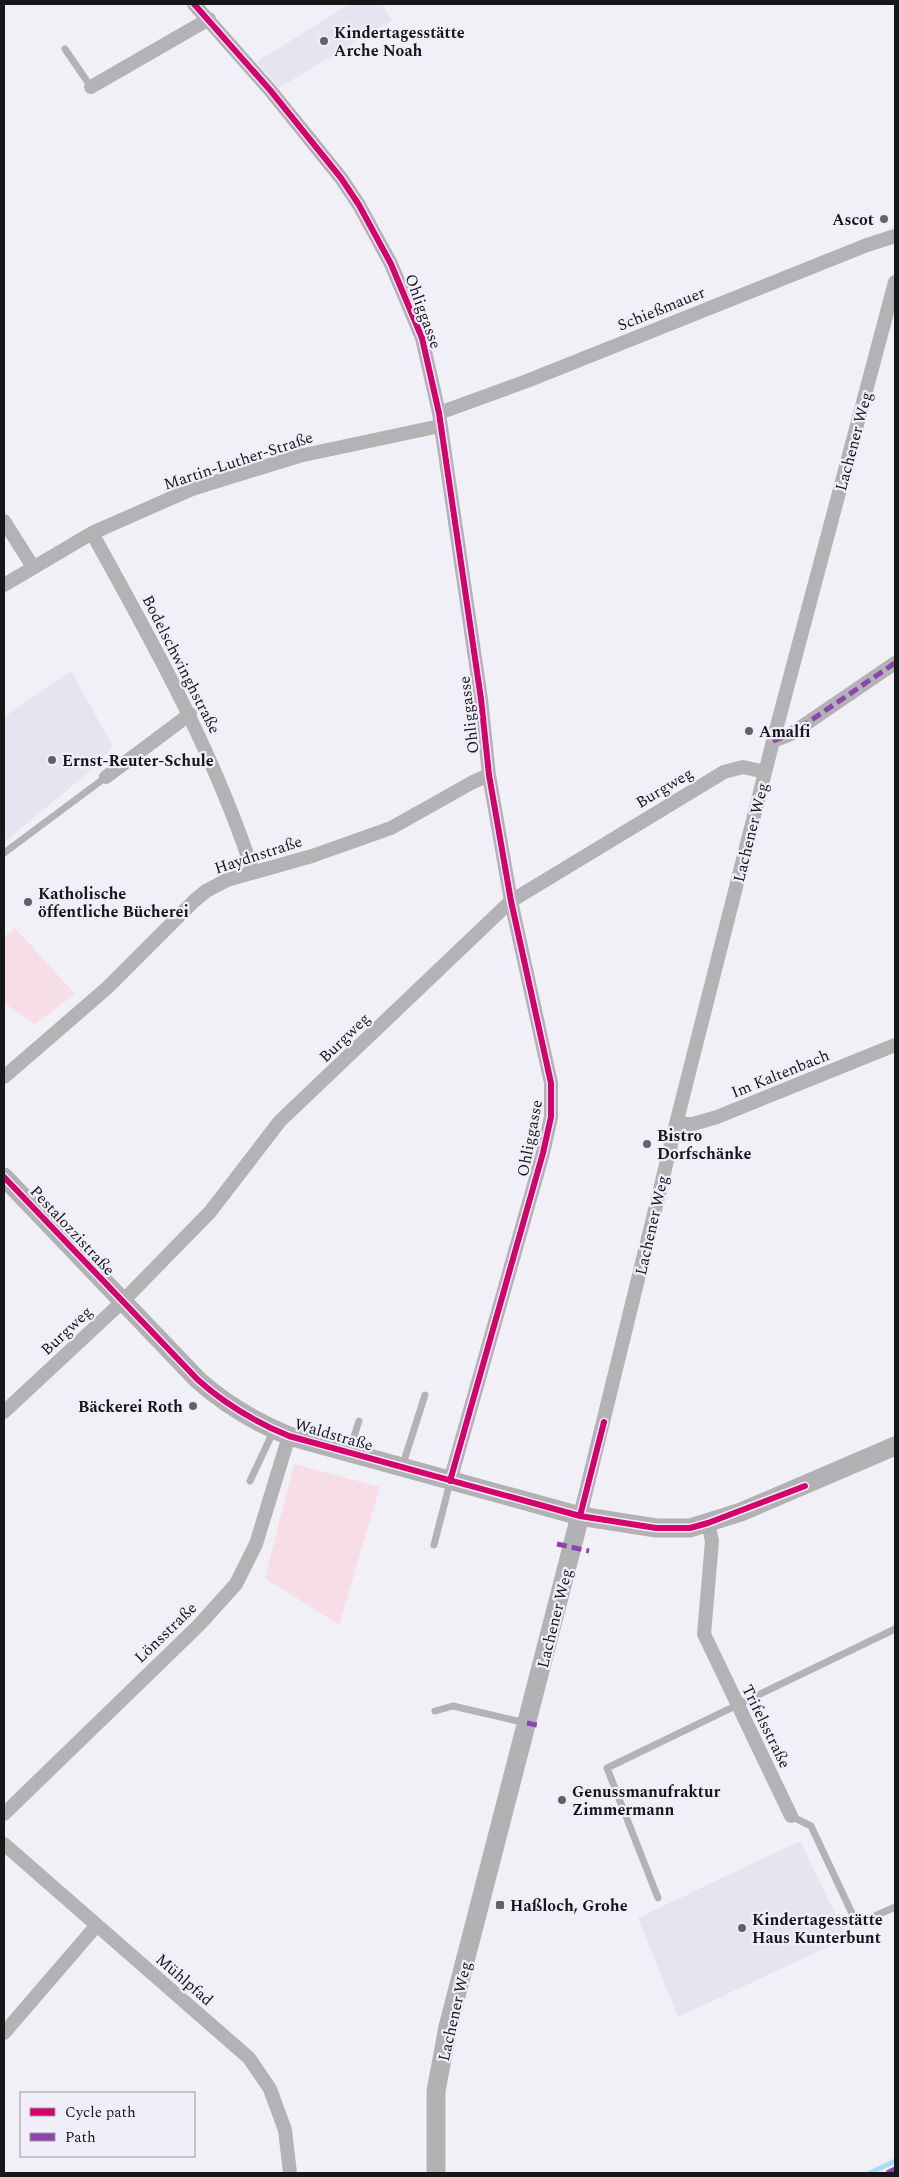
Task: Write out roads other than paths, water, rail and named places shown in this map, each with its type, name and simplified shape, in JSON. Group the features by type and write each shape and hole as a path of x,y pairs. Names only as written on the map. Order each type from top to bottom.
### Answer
{"main road":[{"name":"Pestalozzistraße","path":"4,1176 122,1302"},
{"name":"Waldstraße","path":"122,1302 214,1394 250,1418 281,1433 580,1516 656,1528 690,1528 805,1486 895,1446"},
{"name":"Lachener Weg","path":"436,2173 436,2110 441,2060 580,1516"}],"street":[{"name":"Ohliggasse","path":"194,4 327,158 364,213 391,264 414,315 429,364 440,419 481,699 489,775 511,901 551,1083 550,1117 540,1163 450,1481"},
{"path":"91,88 209,20"},
{"name":"Schießmauer","path":"440,419 545,373 867,245 895,236"},
{"name":"Lachener Weg","path":"580,1516 765,772 895,282"},
{"name":"Martin-Luther-Straße","path":"4,585 92,533 192,489 290,459 440,419"},
{"path":"4,521 33,567"},
{"name":"Bodelschwinghstraße","path":"92,533 190,714 220,782 254,872"},
{"path":"773,742 791,734 895,663"},
{"path":"106,777 190,714"},
{"name":"Burgweg","path":"4,1412 122,1302 210,1212 280,1121 511,901 724,772 743,767 765,772"},
{"name":"Haydnstraße","path":"4,1077 71,1021 206,891 227,880 312,856 392,828 472,782 489,775"},
{"name":"Im Kaltenbach","path":"676,1124 693,1124 717,1117 895,1045"},
{"name":"Lönsstraße","path":"4,1814 199,1625 236,1584 256,1544 281,1433"},
{"name":"Trifelsstraße","path":"708,1523 712,1541 704,1634 791,1816"},
{"name":"Mühlpfad","path":"4,1844 249,2058 270,2088 286,2130 290,2173"},
{"path":"4,2033 97,1925"}],"lane":[{"path":"65,49 91,88"},
{"path":"4,853 106,777"},
{"path":"402,1467 425,1395"},
{"path":"349,1452 359,1421"},
{"path":"250,1481 281,1433"},
{"path":"434,1545 450,1481"},
{"path":"658,1898 607,1768 736,1704 895,1629"},
{"path":"435,1712 453,1706 527,1723"},
{"name":"Trifelsstraße","path":"791,1816 811,1826 857,1924 895,1907"}],"waterway":[{"path":"870,2173 895,2161"}],"place":[{"name":"Kindertagesstätte Arche Noah","path":"324,41"},
{"name":"Ascot","path":"884,219"},
{"name":"Amalfi","path":"749,731"},
{"name":"Ernst-Reuter-Schule","path":"52,760"},
{"name":"Katholische öffentliche Bücherei","path":"28,902"},
{"name":"Bistro Dorfschänke","path":"647,1144"},
{"name":"Bäckerei Roth","path":"193,1406"},
{"name":"Genussmanufraktur Zimmermann","path":"562,1800"},
{"name":"Haßloch, Grohe","path":"500,1905"},
{"name":"Kindertagesstätte Haus Kunterbunt","path":"742,1928"}]}
